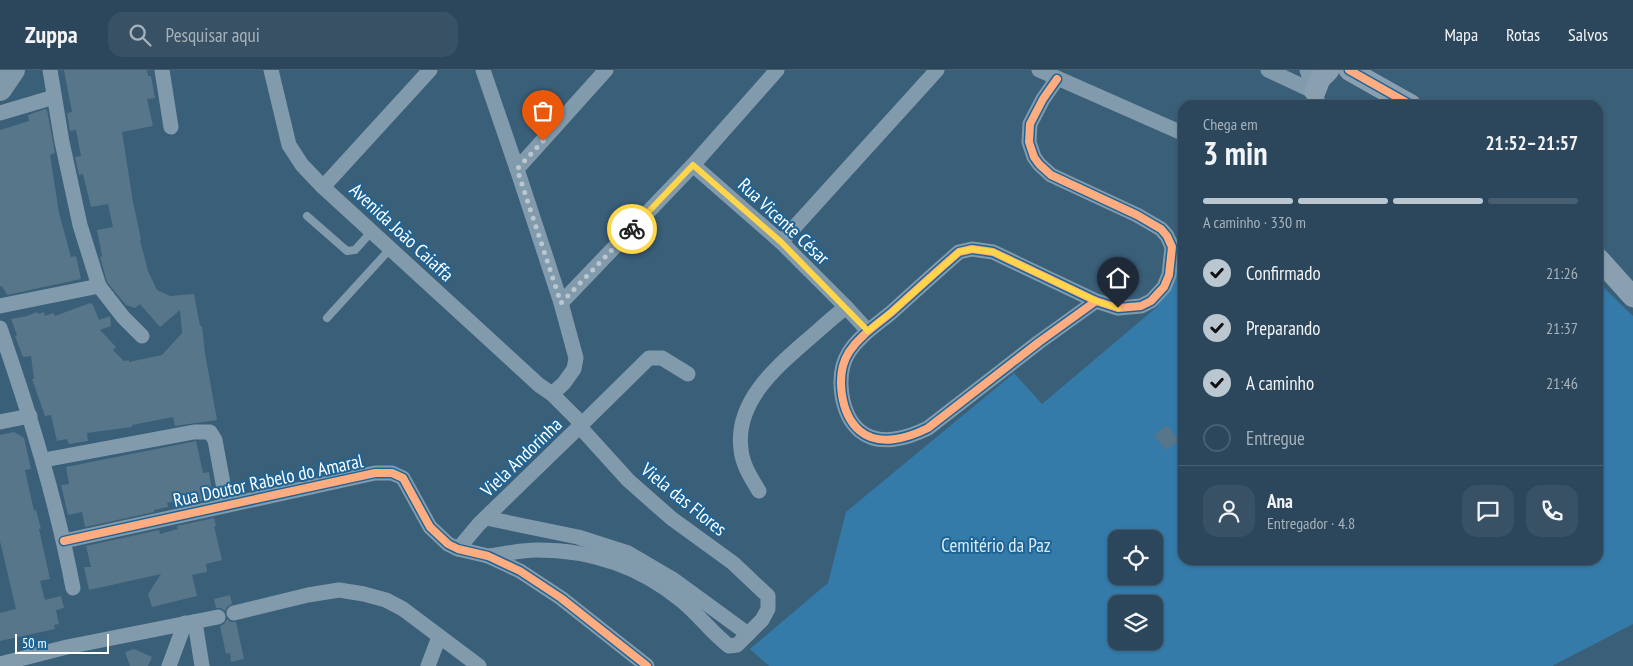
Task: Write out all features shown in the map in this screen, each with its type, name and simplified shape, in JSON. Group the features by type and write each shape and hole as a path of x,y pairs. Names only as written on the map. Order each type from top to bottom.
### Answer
{"main road":[{"path":"0,89 13,70"},
{"path":"1317,98 1320,79 1329,70"},
{"path":"1348,70 1401,100"},
{"path":"1603,263 1633,296"}],"street":[{"path":"50,70 80,226 98,286 142,336"},
{"path":"162,70 171,127"},
{"name":"Avenida João Caiaffa","path":"271,70 289,145 293,154 302,165 390,249 539,385 552,394"},
{"path":"323,187 430,70"},
{"path":"483,70 561,303 576,363 564,383 552,394"},
{"path":"517,169 606,70"},
{"path":"561,303 693,165 777,70"},
{"path":"781,242 937,70"},
{"path":"1039,70 1178,131"},
{"path":"1268,70 1317,98"},
{"path":"1307,70 1317,98"},
{"path":"1057,79 1043,99 1030,124 1030,142 1034,156 1039,164 1051,175 1137,215 1161,229 1172,247 1169,275 1164,287 1151,301 1141,306 1118,308 1096,301 993,252 972,249 959,252 868,331 848,353 842,375 843,401 849,416 859,430 872,438 887,440 904,438 928,428 1039,342 1096,301"},
{"path":"0,114 54,97"},
{"name":"Rua Vicente César","path":"693,165 781,242 868,331"},
{"path":"0,306 98,286"},
{"path":"758,491 746,468 740,448 741,434 749,405 770,373 846,307"},
{"path":"0,328 44,460 64,541 73,588"},
{"path":"581,426 649,358 662,358 688,374"},
{"name":"Viela Andorinha","path":"458,549 554,450 581,426 552,394"},
{"path":"0,422 30,416"},
{"name":"Viela das Flores","path":"581,426 635,486 671,518 733,563 768,596 767,614 748,634"},
{"path":"44,460 200,431 210,432 215,440 227,505"},
{"name":"Rua Doutor Rabelo do Amaral","path":"64,541 375,473 392,473 403,478 430,527 439,537 458,549 488,556 520,571 561,598 647,666"},
{"path":"486,518 578,536 628,553 674,580 748,634 737,645 729,646 678,597 629,567 608,559 585,554 536,550 488,556"},
{"path":"234,613 300,597 339,590 364,594 386,600 403,609 475,665"},
{"path":"0,664 67,647 218,617"},
{"path":"169,666 190,623"},
{"path":"190,623 202,666"},
{"path":"428,666 440,638"}],"lane":[{"path":"307,216 347,251 355,250 372,232"},
{"path":"327,318 390,249"}],"green space":[{"name":"Cemitério da Paz","path":"1178,268 1178,565 1603,565 1603,287 1633,316 1633,624 1552,666 769,666 750,649 828,583 846,512 1014,373 1042,404 1157,307"}],"building":[{"path":"64,70 147,70 148,76 151,76 155,98 147,99 153,126 122,132 140,240 148,271 157,290 170,296 194,294 200,326 202,326 217,420 175,426 173,417 132,425 132,427 87,433 88,441 69,444 67,439 57,441 51,415 45,416 32,379 34,379 31,356 23,357 11,319 37,312 38,314 44,312 45,316 53,313 55,316 90,303 93,305 99,320 110,316 111,326 100,330 116,347 113,350 124,361 129,360 129,362 162,355 182,333 180,310 160,327 140,304 135,308 126,305 107,282 100,257 102,256 97,230 113,227 108,204 91,207 83,174 79,175 75,157 81,156 76,130 70,131 67,113 72,112"},
{"path":"47,110 55,153 50,155 59,213 71,257 76,256 81,279 7,295 2,286 0,287 0,130 29,121 28,115"},
{"path":"1167,425 1178,442 1166,450 1154,435"},
{"path":"14,432 24,438 31,469 25,470 34,511 36,510 41,529 39,529 50,579 40,581 45,600 61,596 64,608 56,610 59,624 54,625 55,629 0,641 0,613 16,609 0,541 0,435"},
{"path":"196,441 203,473 209,472 212,492 207,500 193,503 192,498 167,503 168,507 154,510 154,512 85,527 82,512 68,515 61,485 69,484 66,467"},
{"path":"214,518 222,560 206,564 207,572 192,575 197,596 152,607 148,594 161,574 89,590 84,567 91,567 86,546 159,530 160,534 178,529 177,526"},
{"path":"230,595 232,604 225,611 221,608 216,608 214,599"},
{"path":"227,619 231,622 236,622 244,659 231,662 230,653 226,654 220,626"},
{"path":"134,649 152,657 148,666 130,666 125,652"}],"cycle path":[{"path":"1349,70 1402,100"},
{"path":"1057,79 1043,99 1030,124 1029,142 1034,157 1051,175 1137,215 1161,229 1172,247 1169,275 1164,287 1151,301 1141,306 1118,308 1096,301 993,252 972,249 959,252 853,346 845,361 841,382 844,404 848,415 860,431 876,439 903,438 920,432 928,428 1039,342 1096,301"},
{"path":"64,541 375,473 392,473 403,478 430,527 448,544 458,549 488,556 520,571 561,598 647,666"}],"way so far":[{"path":"543,141 517,169 561,303 632,229"}],"route":[{"path":"632,229 693,165 781,242 868,331 959,252 972,249 993,252 1096,301 1118,308"}]}
